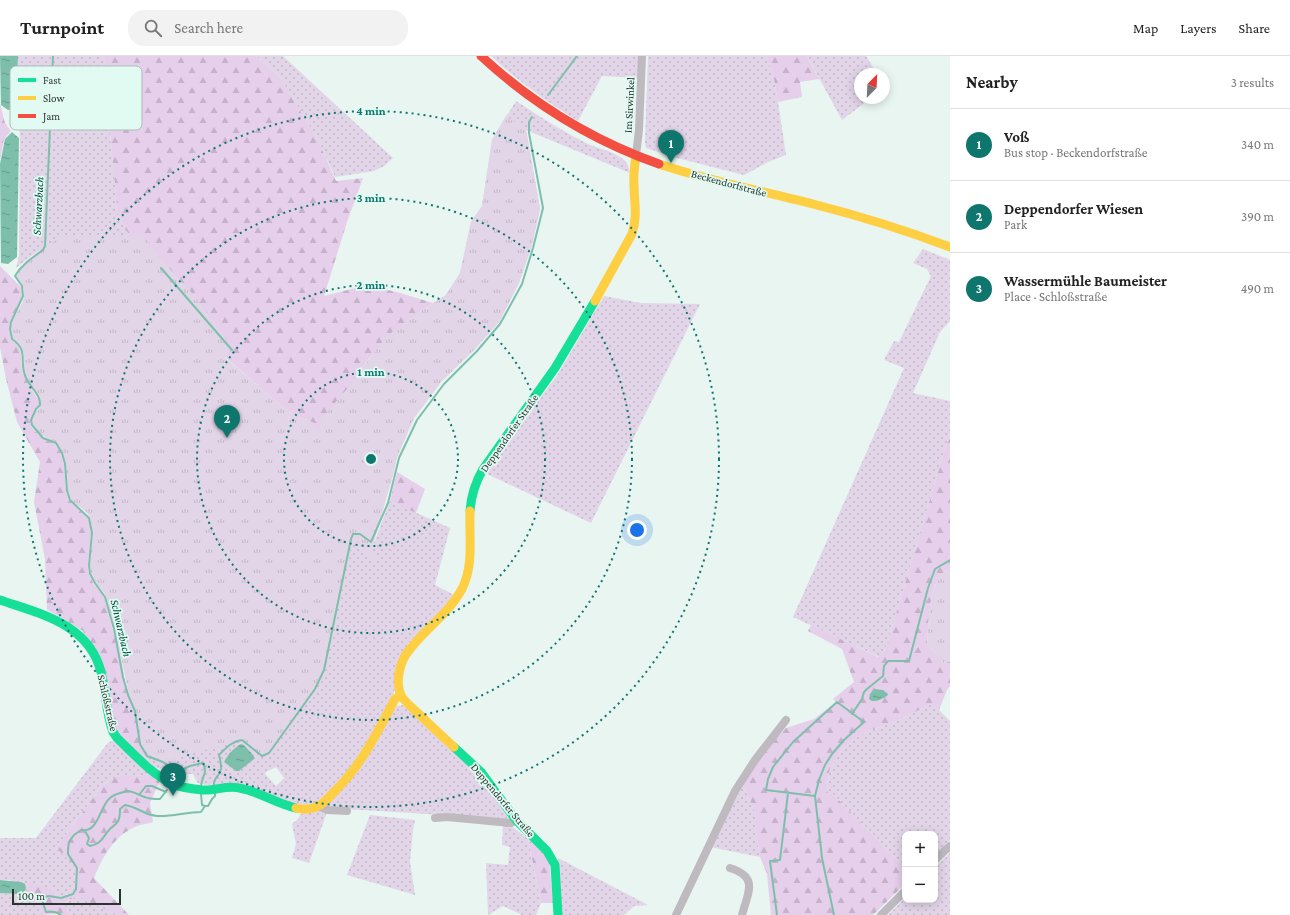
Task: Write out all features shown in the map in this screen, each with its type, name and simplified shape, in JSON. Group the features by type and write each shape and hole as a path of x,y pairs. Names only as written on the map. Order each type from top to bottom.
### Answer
{"street":[{"name":"Im Sirwinkel","path":"636,155 639,130 642,56"},
{"name":"Beckendorfstraße","path":"482,57 514,86 566,122 600,140 636,155 671,168 881,223 921,235 950,247"},
{"name":"Deppendorfer Straße","path":"558,915 555,865 547,851 516,820 481,772 407,704 401,695 400,673 406,654 453,605 468,575 471,558 470,509 475,485 478,479 488,462 555,368 601,291 632,234 637,216 634,187 636,155"},
{"name":"Schloßstraße","path":"0,600 60,623 77,634 88,644 94,652 99,666 111,727 114,735 168,782 198,789 212,790 228,787 240,787 291,808 303,809 317,806 328,810 347,811"},
{"path":"317,806 328,798 353,772 369,747 395,699 401,695"},
{"path":"676,915 735,791 755,760 786,720"},
{"path":"435,818 447,817 511,823 516,820"},
{"path":"938,857 950,846"},
{"path":"730,868 743,873 748,878 750,886 742,915"},
{"path":"881,915 902,893"}],"green space":[{"path":"18,56 102,56 106,65 18,66"},
{"path":"102,56 256,56 280,77 318,140 336,181 363,178 348,219 324,296 367,285 433,303 411,318 384,341 354,379 318,435 314,423 296,416 276,401 224,356 129,235 118,215 110,130 142,130 142,66 106,65"},
{"path":"256,56 283,56 393,158 384,166 374,171 335,177 318,140 280,77"},
{"path":"491,56 639,56 639,78 602,76 578,121 533,91"},
{"path":"648,56 766,56 773,74 786,155 768,162 744,175 677,158 646,148"},
{"path":"766,56 807,56 819,79 800,82 802,97 778,102 773,74"},
{"path":"807,56 866,56 873,68 854,68 854,104 863,104 842,120"},
{"path":"516,101 580,140 616,155 624,160 628,166 630,173 526,130 540,209 531,248 519,283 499,322 474,350 441,382 414,418 397,457 372,548 390,501 450,528 435,585 454,595 445,607 408,644 393,695 366,745 336,787 315,803 304,805 217,786 200,784 197,782 193,774 188,774 178,780 167,774 168,771 166,768 156,768 143,758 148,756 106,596 90,570 93,530 90,517 72,500 68,492 64,457 59,446 53,440 35,430 33,426 32,419 40,407 41,401 28,381 23,348 12,334 11,328 15,316 22,304 25,292 16,276 21,267 43,248 16,268 19,256 19,130 110,130 118,215 129,235 224,357 296,416 314,423 322,418 366,363 433,303 446,295 460,273 471,222 482,206 492,140","holes":["241,744 236,771 224,762 227,756","276,767 284,778 276,786 265,774"]},
{"path":"0,103 5,123 11,131 4,139 0,160"},
{"path":"507,114 510,119 526,129 540,209 531,248 519,283 499,322 474,350 441,382 414,418 397,457 372,548 376,559 374,562 358,542 351,537 323,670 314,688 273,747 262,756 245,740 173,759 162,760 149,755 141,744 136,711 129,695 115,629 106,596 91,574 90,559 93,535 90,517 88,513 70,498 67,488 63,453 60,448 35,430 33,425 32,421 34,415 41,403 26,377 22,348 13,339 11,332 12,324 24,298 21,283 16,276 18,270 47,245 66,235 143,236 160,258 198,300 234,350 224,357 296,416 314,423 318,434 322,418 352,383 378,347 391,333 412,317 446,295 460,273 471,222 482,206 492,140"},
{"path":"923,249 950,260 950,321 940,332 913,393 950,401 950,432 885,651 879,657 793,617 904,368 884,360 894,341 899,342 931,276 927,269 913,263"},
{"path":"0,266 21,287 22,292 21,301 10,321 9,329 11,340 16,344 21,352 22,371 24,376 39,401 39,405 35,409 30,420 31,426 43,438 55,444 59,449 64,465 66,492 69,500 89,519 91,533 88,565 89,575 94,584 103,594 116,642 118,643 124,677 129,695 136,711 141,744 149,755 143,758 117,733 83,631 47,610 45,559 34,502 40,462 17,422 6,379 0,347"},
{"path":"604,296 641,303 700,304 591,523 485,473 558,374"},
{"path":"950,432 950,569 943,573 937,581 934,589 930,607 927,644 943,662 950,662 950,686 939,710 931,704 899,720 866,732 854,739 840,752 830,769 827,783 828,794 833,794 902,865 902,887 873,915 771,915 767,874 760,857 755,812 743,785 759,760 786,728 814,719 836,702 833,699 854,682 842,649 808,631 811,625 878,657 885,651"},
{"path":"397,472 425,489 416,513 390,501"},
{"path":"950,569 950,662 943,662 927,644 929,617 937,581 944,572"},
{"path":"931,704 950,721 950,840 938,852 938,831 902,831 902,865 833,794 828,794 827,783 830,769 840,752 854,739 866,732 899,720"},
{"path":"403,705 476,771 509,819 330,808 326,806 395,706"},
{"path":"111,741 116,742 147,769 144,775 139,778 132,776 107,782 101,787 56,848 72,863 75,868 75,889 71,893 60,897 30,899 41,909 42,915 0,915 0,893 19,894 10,880 0,880 0,838 36,838 107,744"},
{"path":"147,769 160,781 150,803 153,822 137,826 121,836 105,855 94,878 129,915 117,915 77,896 67,901 65,906 69,915 42,915 41,909 26,894 28,884 31,883 46,887 53,891 56,897 66,895 75,889 75,868 72,863 56,848 101,787 118,777 138,777"},
{"path":"743,785 755,812 760,857 710,847"},
{"path":"318,810 327,812 309,863 292,858 296,844 292,824 299,818 300,814"},
{"path":"370,815 415,820 410,861 415,895 347,875"},
{"path":"503,825 513,827 528,839 541,903 536,915 522,915 503,906 488,915 486,863 508,865 510,847 502,845"},
{"path":"528,839 549,859 553,903 541,903"},
{"path":"950,853 950,915 888,915 902,901 902,903 938,903 938,864"},
{"path":"558,858 648,905 634,906 624,915 562,915"},
{"path":"80,896 117,915 69,915 65,906 67,901"}],"water":[{"path":"0,56 18,56 18,66 10,66 10,110 8,110 1,105"},
{"path":"12,132 19,138 17,257 8,264 1,263 0,164 5,139"},
{"path":"875,689 883,690 888,694 880,700 873,701 869,699 870,694"},
{"path":"241,744 244,745 254,756 254,759 239,771 236,771 224,762 227,756"},
{"path":"0,880 21,882 25,884 26,888 24,892 19,894 0,893"}],"waterway":[{"name":"Schwarzbach","path":"53,56 53,66"},
{"path":"548,95 577,56"},
{"path":"214,785 215,780 221,770 219,755 224,750 232,743 242,740 262,756 269,753 315,689 324,670 353,534 360,534 371,542 388,503 399,458 417,420 444,384 477,351 500,324 522,284 543,208 529,133 529,122 532,117"},
{"name":"Schwarzbach","path":"50,130 45,246 43,250 28,261 15,276 22,286 23,296 11,322 10,329 12,339 21,348 26,378 40,401 40,405 36,409 31,420 32,425 43,438 56,443 62,453 65,464 67,491 70,500 89,518 92,533 89,565 90,574 105,597 114,629 123,677 128,695 135,711 140,744 147,756 163,762 177,772 172,779"},
{"path":"161,268 232,350"},
{"path":"852,714 862,699 864,692 883,676 884,666 888,661 909,661 928,588 935,569 950,560"},
{"path":"815,796 766,790 768,779 773,767 793,742 837,702 864,722 844,740 832,754 825,765 815,796 822,858 834,915"},
{"path":"177,772 190,766 203,763 205,772 201,786"},
{"name":"Schwarzbach","path":"139,795 146,786 152,786 166,792"},
{"name":"Schwarzbach","path":"61,915 54,912 46,912 42,900 44,897 49,896 61,898 73,894 76,889 77,868 68,854 69,842 74,835 81,830 92,828 106,802 113,796 127,791 152,799 160,799 167,790"},
{"path":"777,915 770,861 780,860 788,793"},
{"path":"201,794 202,805 205,806"},
{"path":"85,831 89,838 87,844 90,846 94,845 98,843 116,823 119,818 120,809 125,805 157,816 201,812 205,806 208,806 215,794"}],"traffic: fast":[{"path":"470,511 474,490 483,469 555,368 595,301"},
{"path":"0,600 47,616 75,632 86,642 95,656 101,672 113,732 136,757 165,780 180,786 203,790 234,787 296,808"},
{"path":"454,747 481,772 516,820 547,851 555,865 558,915"}],"traffic: slow":[{"path":"595,301 632,234 634,227 634,177 636,155"},
{"path":"659,164 716,181 848,213 950,247"},
{"path":"454,747 404,700 400,692 398,681 400,669 407,653 420,637 450,607 466,580 470,561 470,511"},
{"path":"296,808 308,809 320,805 336,790 362,758 395,699 401,695"}],"traffic: jam":[{"path":"481,56 522,90 564,119 610,144 659,164"}],"place":[{"name":"Voß","path":"671,163"},
{"name":"Deppendorfer Wiesen","path":"227,438"},
{"name":"Wassermühle Baumeister","path":"173,796"}]}
